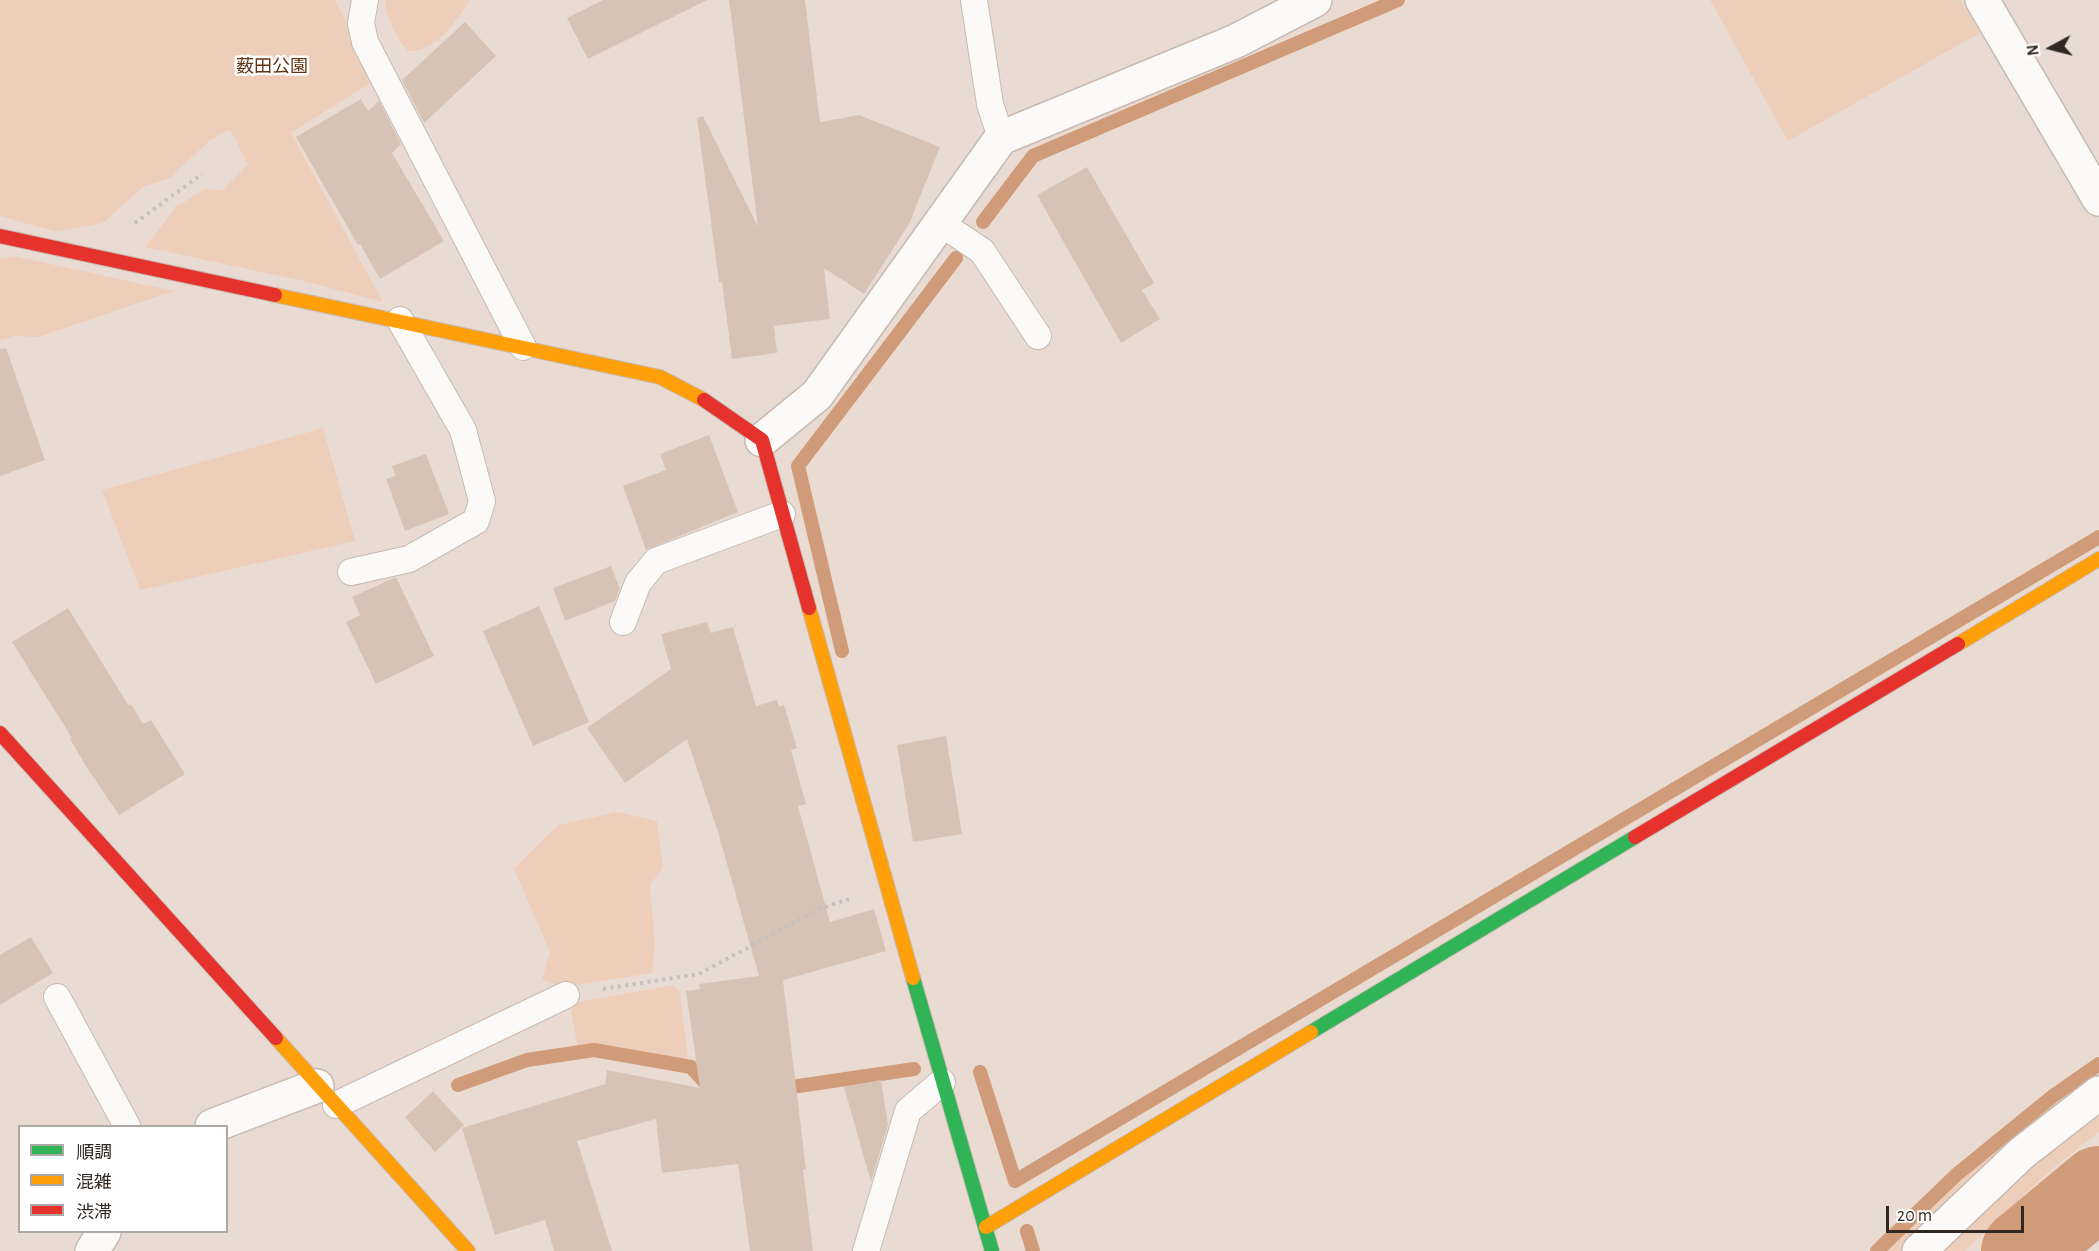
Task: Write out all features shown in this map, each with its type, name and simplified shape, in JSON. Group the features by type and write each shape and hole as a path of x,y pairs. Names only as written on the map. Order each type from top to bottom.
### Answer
{"street":[{"path":"762,441 817,395 1001,138 1236,41 1315,0"},
{"path":"1982,0 2099,199"},
{"path":"0,236 660,377 699,396 762,441 942,1083 992,1251"},
{"path":"986,1227 2099,559"},
{"path":"0,733 468,1251"},
{"path":"1919,1251 2022,1153 2099,1093"},
{"path":"216,1125 327,1096"},
{"path":"92,1251 103,1233"}],"lane":[{"path":"365,0 361,23 365,42 523,347"},
{"path":"974,0 990,104 1001,138"},
{"path":"940,223 982,250 1038,336"},
{"path":"351,572 409,559 476,521 482,501 463,430 400,320"},
{"path":"623,622 638,583 656,561 782,514"},
{"path":"327,1096 566,996"},
{"path":"57,997 126,1125"},
{"path":"866,1251 908,1111 942,1083"}],"path":[{"path":"90,255 202,174"},
{"path":"566,996 699,974 819,909 887,888"}],"green space":[{"name":"薮田公園","path":"0,0 335,0 375,80 291,133 383,302 308,282 145,247 176,207 205,189 223,190 248,165 230,129 210,140 170,178 143,187 103,223 57,232 0,216"},
{"path":"385,0 470,0 452,26 436,41 428,47 408,51 392,27"},
{"path":"1710,0 1960,0 1980,33 1788,141"},
{"path":"14,256 173,291 39,337 14,336 0,340 0,259"},
{"path":"323,428 355,541 140,590 102,490"},
{"path":"617,812 657,821 663,868 650,885 655,946 652,973 563,987 542,980 550,952 514,869 558,825"},
{"path":"673,985 680,992 688,1060 592,1044 578,1047 571,1013 573,1003"},
{"path":"2099,1071 2099,1081 1902,1251 1885,1251 1989,1156 2070,1091"},
{"path":"2099,1106 2099,1132 2052,1169 1965,1251 1936,1251"},
{"path":"2099,1222 2099,1237 2083,1251 2066,1251"}],"building":[{"path":"603,0 707,0 588,59 567,18"},
{"path":"729,0 805,0 820,122 859,115 940,147 909,224 864,294 824,268 830,319 774,326 777,353 732,359 697,118 703,116 758,227"},
{"path":"465,22 496,56 424,123 402,80"},
{"path":"361,99 368,111 379,101 401,144 392,153 444,241 380,279 296,137"},
{"path":"1087,167 1154,283 1142,290 1160,319 1121,343 1037,195"},
{"path":"6,348 45,460 0,476 0,349"},
{"path":"709,435 738,512 646,550 623,486 666,470 660,454"},
{"path":"426,454 449,514 405,531 386,479 396,476 392,466"},
{"path":"611,566 620,589 615,601 565,621 553,588"},
{"path":"396,577 434,656 376,684 346,622 360,615 352,597"},
{"path":"539,606 589,722 533,746 483,631"},
{"path":"68,608 129,706 131,704 143,724 151,720 185,774 119,815 87,768 70,739 72,738 12,642"},
{"path":"707,622 711,633 733,627 756,706 777,700 779,707 784,705 797,748 791,750 806,804 798,806 830,922 874,909 886,951 783,980 806,1169 803,1170 813,1251 750,1251 738,1164 662,1173 656,1119 577,1141 612,1251 554,1251 545,1220 495,1235 462,1128 605,1084 607,1070 700,1088 686,991 700,989 699,984 759,976 717,829 687,739 625,783 587,728 671,669 661,634"},
{"path":"946,736 962,834 913,842 897,745"},
{"path":"31,937 53,973 0,1005 0,955"},
{"path":"881,1080 888,1125 871,1182 844,1087"},
{"path":"433,1091 464,1125 435,1152 405,1117"}],"waterway":[{"path":"983,222 1033,156 1398,0"},
{"path":"842,651 798,466 956,258"},
{"path":"980,1072 1015,1181 2099,537"},
{"path":"458,1085 527,1060 594,1050 691,1067 710,1088"},
{"path":"1877,1251 1956,1175 2053,1096 2099,1064"},
{"path":"778,1089 914,1069"},
{"path":"2022,1251 2099,1187"},
{"path":"1027,1231 1033,1251"}],"traffic: fast":[{"path":"1311,1032 1635,837"},
{"path":"913,978 992,1251"}],"traffic: slow":[{"path":"275,295 660,377 704,400"},
{"path":"1958,644 2099,559"},
{"path":"809,608 913,978"},
{"path":"986,1227 1311,1032"},
{"path":"276,1038 468,1251"}],"traffic: jam":[{"path":"0,236 275,295"},
{"path":"704,400 762,440 809,608"},
{"path":"1635,837 1958,644"},
{"path":"0,733 276,1038"}]}
